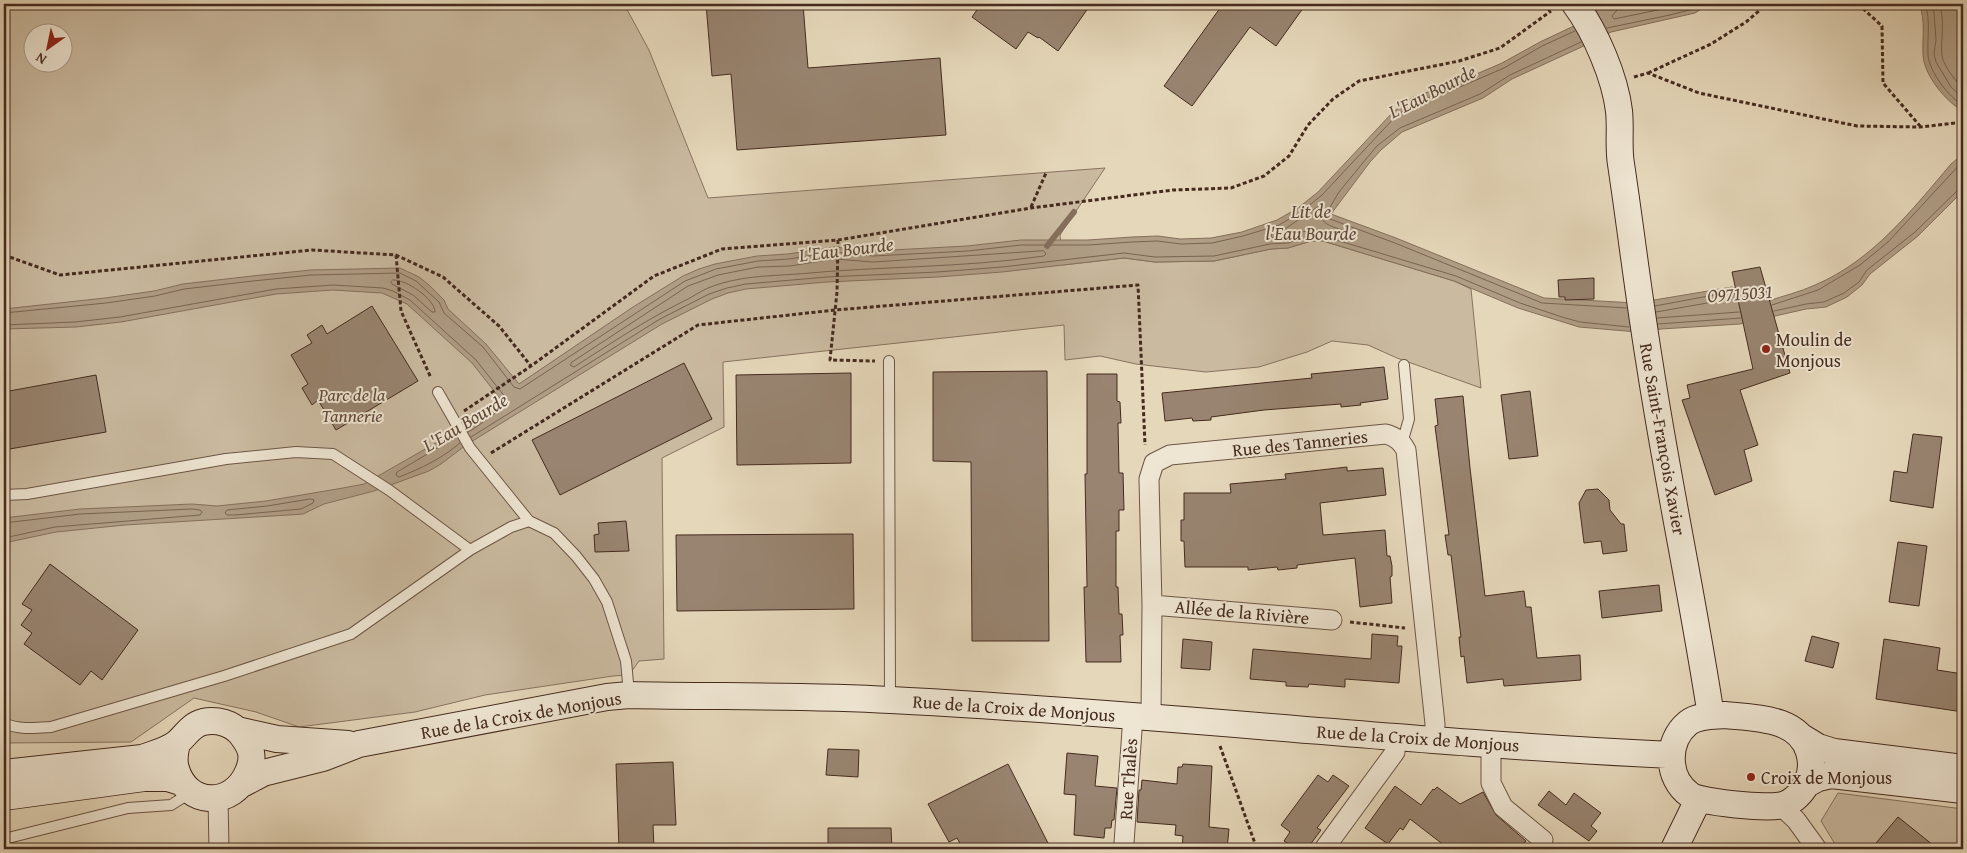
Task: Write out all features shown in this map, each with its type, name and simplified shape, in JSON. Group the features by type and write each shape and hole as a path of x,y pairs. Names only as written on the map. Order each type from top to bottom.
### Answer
{"main road":[{"name":"Rue Saint-François Xavier","path":"1561,9 1591,30 1597,59 1619,111 1620,161 1649,363 1665,465 1697,625 1711,716"},
{"name":"Rue de la Croix de Monjous","path":"244,783 263,773 323,758 359,744 607,697 629,695 890,700 1142,716 1396,737 1672,755"},
{"path":"1963,768 1834,752 1818,746 1778,722 1725,715 1699,717 1689,722 1680,731 1674,742 1672,755 1672,768 1677,781 1686,792 1698,800 1724,804 1782,806 1791,801 1807,784 1818,778 1831,775 1963,790"},
{"path":"4,773 142,758 177,742 191,728 202,722 226,723 237,730 250,746 252,752 251,765 244,783 225,797 202,797 168,778 144,778 4,797"},
{"name":"Rue de la Croix de Monjous","path":"237,730 277,739 359,744"},
{"path":"1800,736 1808,748 1811,761 1807,784"},
{"path":"177,742 174,756 175,768 186,787"},
{"path":"1674,849 1698,800"}],"street":[{"name":"Rue des Tanneries","path":"1154,463 1170,455 1386,434 1395,437 1402,443"},
{"path":"1402,443 1408,460 1435,724 1434,739"},
{"path":"1142,716 1152,605 1149,478 1154,463"},
{"name":"Allée de la Rivière","path":"1152,605 1332,620"},
{"name":"Rue Thalès","path":"1124,843 1142,716"},
{"path":"1324,849 1394,752 1396,737"},
{"path":"1492,744 1490,783 1503,807 1544,840"},
{"path":"218,798 219,849"},
{"path":"1782,806 1796,820 1817,849"}],"lane":[{"path":"889,362 890,700"},
{"path":"1402,443 1409,419 1404,365"},
{"path":"438,392 470,448 529,521 554,533 576,556 594,579 607,602 626,661 629,695"},
{"path":"4,495 27,494 226,459 296,452 333,454 389,490 470,550"},
{"path":"4,723 28,728 51,727 224,676 351,634 470,550 510,527 529,521"},
{"path":"4,839 128,808 171,805 186,787"}],"path":[{"path":"1632,78 1648,73 1711,44 1746,22 1767,4"},
{"path":"1858,4 1882,26 1883,83 1920,127"},
{"path":"454,420 490,393 532,366 654,276 722,249 838,240 1030,208 1173,190 1230,188 1264,176 1289,156 1308,124 1333,99 1360,81 1459,61 1500,48 1561,9"},
{"path":"1648,73 1699,93 1857,126 1920,127 1963,122"},
{"path":"1030,208 1046,173"},
{"path":"838,240 837,292 830,360 889,362"},
{"path":"4,255 60,275 312,250 396,255 443,277 499,326 532,366"},
{"path":"396,255 401,311 438,392"},
{"path":"480,460 698,326 835,310 1138,285 1146,458 1154,463"},
{"path":"1332,620 1424,630"},
{"path":"1212,722 1257,849"}],"green space":[{"name":"Parc de la Tannerie","path":"4,4 624,4 649,50 708,198 1105,168 1060,235 1063,265 1124,258 1155,262 1214,261 1271,249 1288,248 1311,241 1323,241 1454,281 1471,289 1481,388 1397,358 1368,345 1332,341 1307,352 1259,367 1206,372 1136,364 1100,356 1065,360 1064,325 723,362 724,427 662,458 664,659 639,661 629,675 485,695 415,712 299,727 256,712 194,698 131,742 4,743"},
{"path":"1838,793 1963,809 1963,849 1838,849 1821,821"}],"water":[{"name":"Lit de l'Eau Bourde","path":"1653,4 1709,4 1695,13 1611,32 1512,79 1483,98 1402,132 1370,162 1331,214 1396,238 1544,298 1636,303 1732,287 1768,301 1815,285 1836,275 1855,262 1890,233 1951,164 1963,154 1963,191 1918,236 1870,274 1862,285 1847,297 1826,307 1806,309 1740,324 1637,332 1579,327 1518,308 1454,281 1323,241 1311,241 1288,248 1271,249 1214,261 1155,262 1124,258 1002,272 827,282 746,289 712,299 662,324 466,445 429,471 374,491 324,504 303,514 125,525 56,532 4,543 4,518 80,509 192,504 217,506 266,501 364,484 472,424 502,401 472,363 407,304 382,293 333,290 276,294 121,322 76,327 4,329 4,309 105,298 154,291 183,284 252,276 311,270 400,268 419,277 429,285 444,300 448,309 486,344 519,384 633,307 683,276 715,264 757,256 788,254 834,247 873,251 967,246 1021,240 1088,240 1158,236 1180,239 1211,238 1242,232 1277,220 1298,208 1318,192 1393,112 1413,97 1458,82 1502,63 1578,24 1598,7"},
{"path":"1919,4 1963,4 1963,111 1943,95 1927,71 1923,55 1923,23"}],"building":[{"path":"706,4 803,4 808,68 940,58 946,135 737,150 731,74 712,76"},
{"path":"981,4 1091,4 1058,51 1039,37 1028,32 1016,49 972,17"},
{"path":"1223,4 1306,4 1276,46 1250,27 1192,106 1164,86"},
{"path":"1760,267 1790,373 1740,390 1758,445 1744,450 1752,481 1715,495 1682,400 1690,398 1687,385 1753,369 1732,272"},
{"path":"1594,278 1594,299 1565,300 1565,297 1559,297 1558,280"},
{"path":"372,306 418,381 336,430 318,400 312,405 302,388 308,384 291,355 312,343 307,335 322,325 327,334"},
{"path":"684,363 712,419 560,495 532,440"},
{"path":"1384,367 1388,399 1341,407 1341,404 1264,410 1211,417 1211,420 1193,421 1192,418 1165,421 1162,393 1312,378 1311,374"},
{"path":"1047,371 1049,641 972,641 971,462 933,461 933,372"},
{"path":"851,373 851,463 737,465 736,375"},
{"path":"1087,374 1117,374 1117,401 1120,402 1121,423 1118,423 1119,473 1123,473 1124,510 1119,510 1119,531 1116,531 1116,587 1118,587 1119,614 1122,614 1123,635 1120,635 1121,662 1086,662 1084,587 1087,587 1085,474 1087,474"},
{"path":"96,375 106,432 4,450 4,392"},
{"path":"1530,391 1538,456 1509,459 1501,395"},
{"path":"1463,396 1485,596 1524,591 1526,607 1531,607 1537,658 1580,655 1581,680 1504,686 1503,679 1467,683 1464,656 1461,657 1459,637 1461,637 1451,555 1448,555 1445,535 1449,535 1435,426 1438,425 1435,399"},
{"path":"1913,434 1942,437 1933,508 1890,501 1894,471 1907,473"},
{"path":"1347,467 1347,471 1383,468 1386,495 1320,503 1323,535 1385,530 1387,556 1390,556 1392,566 1392,576 1390,577 1392,603 1360,607 1355,558 1297,565 1297,568 1278,570 1277,567 1248,570 1248,567 1185,567 1184,541 1181,541 1181,520 1184,520 1184,493 1231,493 1230,484 1286,479 1285,474"},
{"path":"1598,489 1609,500 1610,510 1621,524 1624,524 1627,551 1603,554 1601,541 1584,543 1579,503 1586,490"},
{"path":"626,521 629,551 595,552 594,535 599,534 598,523"},
{"path":"853,534 854,609 677,611 676,535"},
{"path":"1898,542 1927,546 1919,606 1889,602"},
{"path":"50,564 138,630 102,680 91,671 80,685 24,644 32,633 21,625 32,610 22,604"},
{"path":"1659,585 1662,611 1602,618 1599,591"},
{"path":"1372,634 1398,636 1397,646 1402,646 1399,683 1345,679 1345,687 1309,684 1308,687 1286,686 1286,682 1250,679 1253,649 1371,659"},
{"path":"1812,636 1839,643 1833,668 1805,661"},
{"path":"1183,639 1212,642 1210,670 1181,668"},
{"path":"1884,639 1940,648 1937,670 1963,674 1963,712 1876,699"},
{"path":"828,749 859,750 858,777 826,775"},
{"path":"1067,753 1098,756 1095,786 1117,788 1114,820 1112,820 1111,828 1105,828 1104,838 1074,835 1076,795 1064,794"},
{"path":"673,762 676,825 653,825 654,849 619,849 616,764"},
{"path":"1008,764 1051,849 963,849 957,838 949,842 928,804"},
{"path":"1183,764 1212,766 1209,827 1229,829 1227,849 1182,849 1183,836 1175,835 1176,825 1137,822 1139,790 1141,790 1142,780 1177,784 1178,767 1182,767"},
{"path":"1318,775 1328,782 1333,775 1349,786 1317,828 1321,830 1307,849 1296,849 1284,841 1290,832 1281,825"},
{"path":"1395,786 1421,805 1433,789 1437,787 1460,804 1483,792 1496,815 1526,841 1519,849 1449,849 1410,819 1403,830 1400,828 1388,844 1365,828"},
{"path":"1549,791 1566,805 1574,793 1601,813 1591,826 1597,831 1589,841 1538,805"},
{"path":"1898,817 1938,849 1871,849"},
{"path":"828,828 891,828 892,849 828,849"}],"waterway":[{"path":"1047,246 1074,212"}],"place":[{"name":"Moulin de Monjous","path":"1766,349"},
{"name":"Croix de Monjous","path":"1751,777"}],"water label":[{"name":"L'Eau Bourde","path":"1432,91"},
{"name":"L'Eau Bourde","path":"846,249"},
{"name":"O9715031","path":"1740,293"},
{"name":"L'Eau Bourde","path":"465,422"}]}
